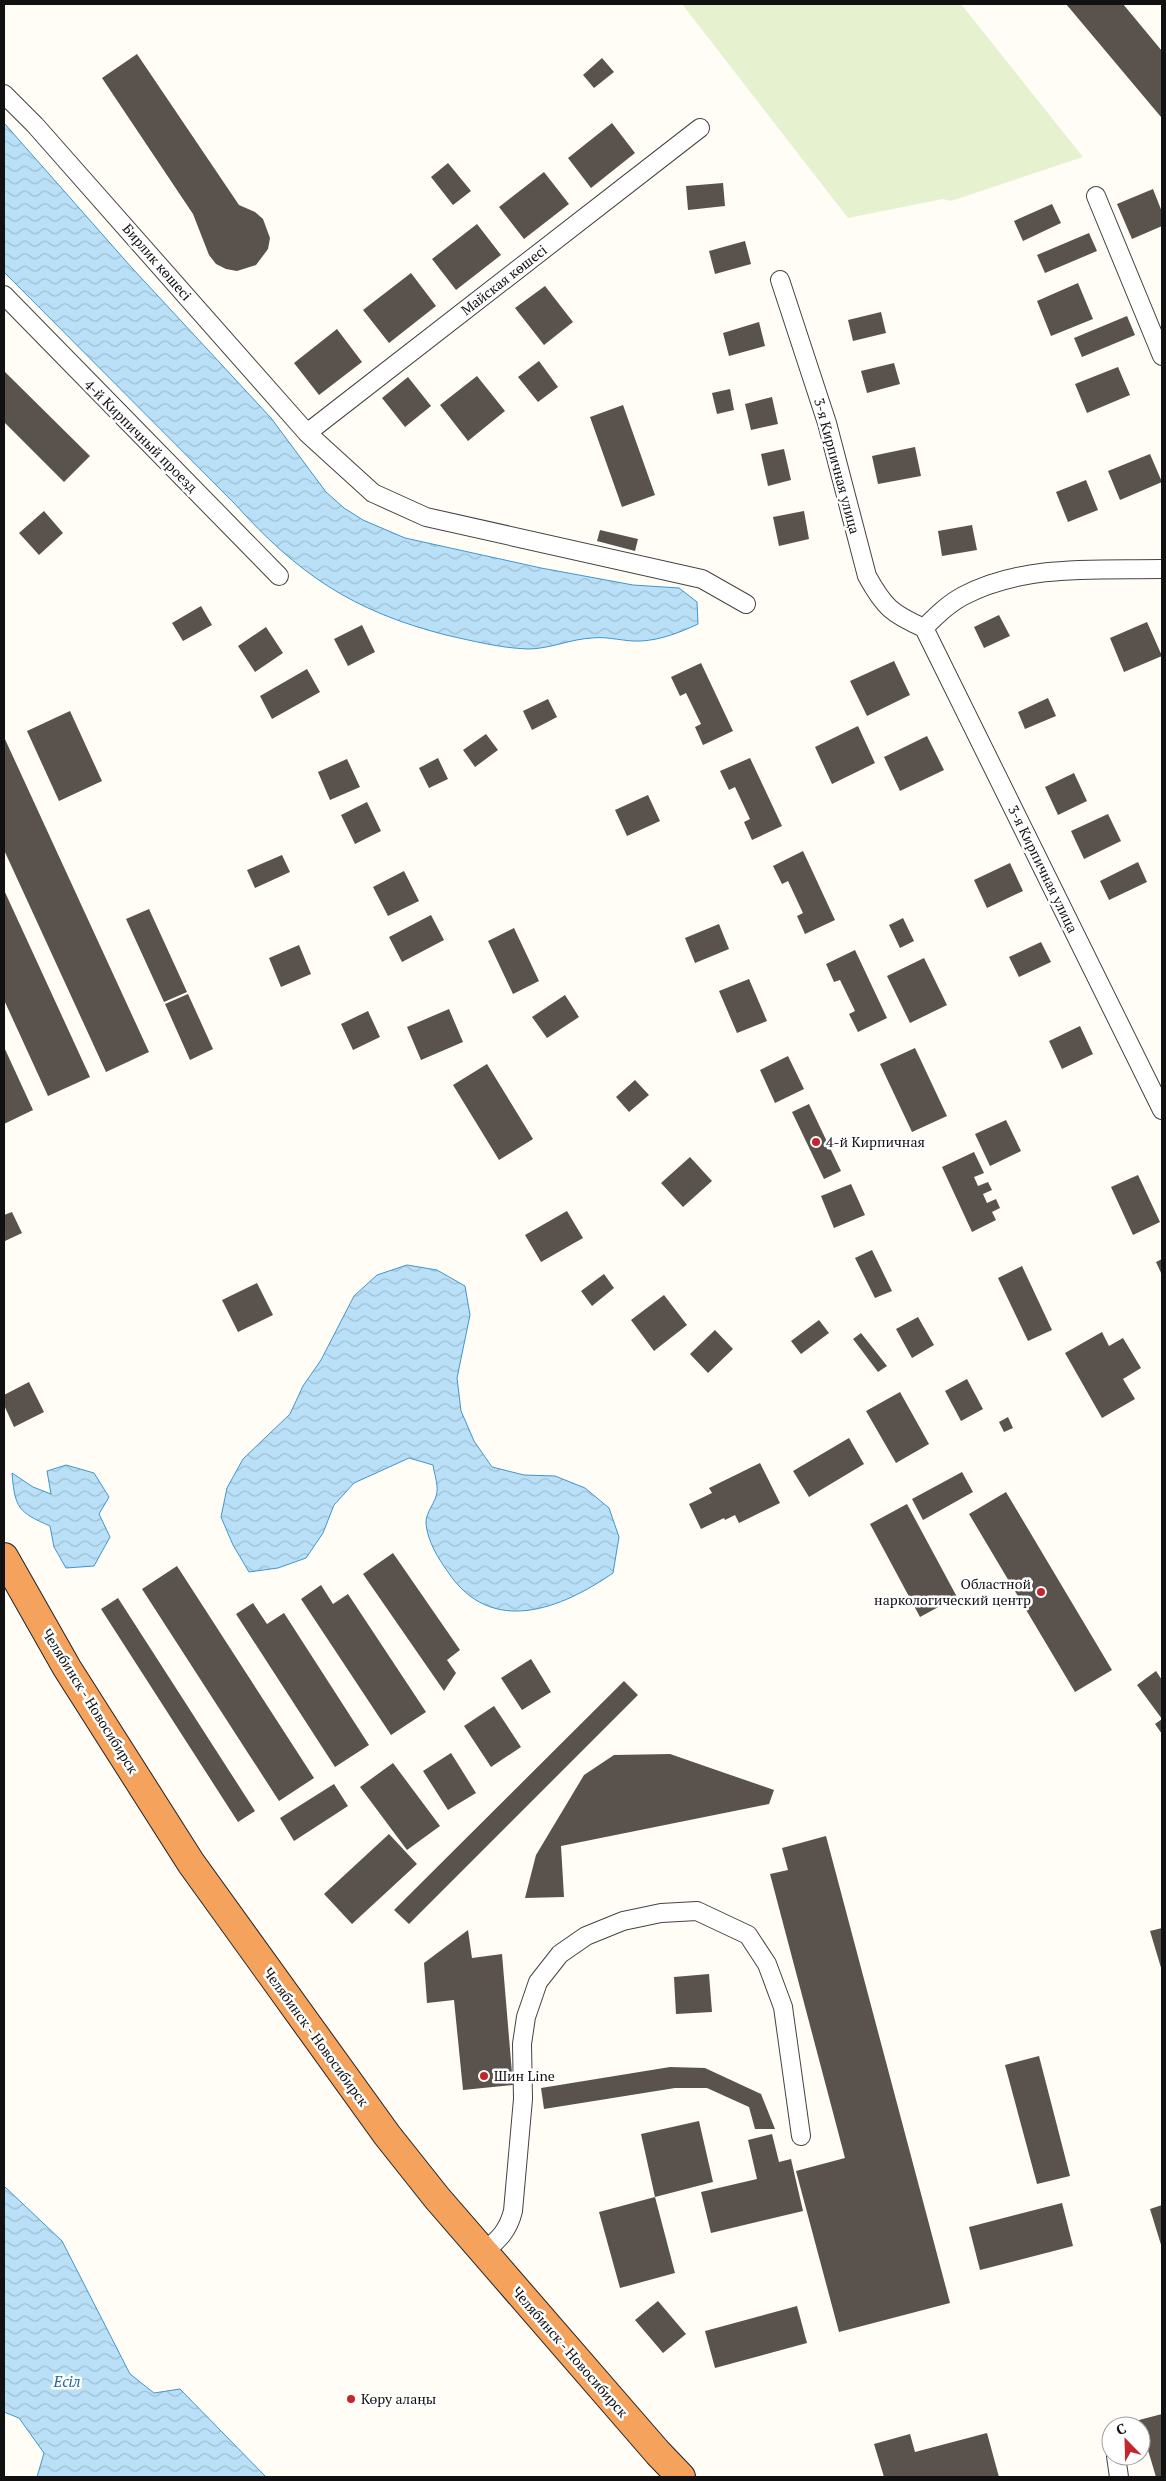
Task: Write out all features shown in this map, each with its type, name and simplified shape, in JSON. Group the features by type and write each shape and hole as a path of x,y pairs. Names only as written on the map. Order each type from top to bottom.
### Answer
{"highway":[{"name":"Челябинск - Новосибирск","path":"4,1557 67,1668 191,1863 387,2135 484,2252 681,2477"}],"street":[{"name":"Бирлик көшесі","path":"4,94 36,125 308,433 373,493 426,517 679,573 702,580 746,604"},
{"name":"Майская көшесі","path":"308,433 700,128"},
{"path":"1096,196 1162,356"},
{"name":"3-я Кирпичная улица","path":"780,280 827,423 867,576 878,595 890,610 924,628 1162,1110"},
{"name":"4-й Кирпичный проезд","path":"4,295 279,576"},
{"path":"924,628 961,597 986,585 1063,570 1162,569"},
{"path":"484,2252 503,2236 509,2225 512,2211 523,2099 522,2044 526,2017 538,1982 560,1954 586,1936 623,1921 661,1913 697,1911 748,1934 767,1964 783,2007 801,2136"}],"green space":[{"path":"682,4 961,4 1083,157 951,201 943,199 848,218"}],"water":[{"path":"4,123 132,268 271,418 326,492 344,508 363,520 405,538 541,568 633,585 679,588 697,602 698,624 671,635 648,640 635,641 598,638 576,640 536,649 507,647 446,635 382,614 329,587 304,570 258,528 4,272"},
{"path":"407,1265 437,1270 465,1286 470,1315 457,1378 461,1411 474,1441 492,1467 524,1475 555,1476 585,1488 609,1508 619,1537 613,1573 593,1586 549,1606 527,1610 505,1610 485,1605 465,1592 448,1572 434,1550 427,1531 427,1516 437,1492 433,1465 409,1458 354,1483 334,1505 323,1533 306,1558 278,1568 249,1572 233,1545 221,1517 227,1488 243,1459 290,1414 303,1386 321,1360 354,1296 377,1275"},
{"path":"66,1465 94,1473 109,1497 99,1514 110,1537 94,1566 66,1568 54,1547 50,1526 25,1512 20,1507 15,1494 12,1473 33,1487 51,1494 47,1471"},
{"name":"Есіл","path":"4,2186 62,2241 130,2374 154,2393 180,2389 266,2477 37,2477 44,2453 19,2418 4,2412"}],"building":[{"path":"1066,4 1123,4 1162,51 1161,117"},
{"path":"137,54 239,205 255,212 263,219 270,238 268,249 256,265 237,271 226,269 216,264 209,255 193,214 102,78"},
{"path":"602,58 614,72 594,88 583,75"},
{"path":"612,123 635,153 591,188 568,158"},
{"path":"448,163 471,191 453,205 431,177"},
{"path":"544,172 569,204 524,239 499,207"},
{"path":"723,183 725,206 688,210 686,186"},
{"path":"1153,189 1162,212 1162,226 1132,239 1117,204"},
{"path":"1052,204 1061,223 1023,241 1014,221"},
{"path":"477,224 501,255 456,290 432,259"},
{"path":"1089,233 1097,251 1045,273 1037,255"},
{"path":"745,241 751,264 715,274 709,251"},
{"path":"411,273 436,306 389,343 363,310"},
{"path":"1078,283 1093,319 1051,336 1037,301"},
{"path":"545,286 573,322 544,345 515,308"},
{"path":"881,312 886,333 853,341 848,320"},
{"path":"1127,316 1135,335 1082,357 1074,338"},
{"path":"759,322 765,346 729,356 723,333"},
{"path":"337,329 362,362 319,395 294,363"},
{"path":"539,361 558,387 538,402 518,377"},
{"path":"894,363 900,384 867,393 861,371"},
{"path":"1118,367 1130,395 1087,413 1075,384"},
{"path":"4,371 90,456 64,482 4,422"},
{"path":"477,376 505,411 468,441 440,405"},
{"path":"408,377 431,406 405,427 382,398"},
{"path":"730,389 734,410 717,414 712,393"},
{"path":"772,397 778,424 751,430 745,404"},
{"path":"623,405 655,495 622,507 590,417"},
{"path":"915,447 921,476 878,484 872,456"},
{"path":"784,449 791,480 768,486 761,454"},
{"path":"1150,454 1162,482 1120,500 1108,471"},
{"path":"1086,480 1098,510 1068,522 1056,492"},
{"path":"44,511 63,533 39,555 19,533"},
{"path":"804,511 809,539 779,546 773,517"},
{"path":"972,525 977,550 942,556 938,531"},
{"path":"600,530 638,539 635,551 597,541"},
{"path":"201,606 212,625 183,641 172,623"},
{"path":"999,615 1010,636 984,648 974,627"},
{"path":"1147,622 1162,656 1124,672 1110,638"},
{"path":"362,625 375,652 348,666 334,639"},
{"path":"266,627 283,653 255,672 238,646"},
{"path":"894,661 910,695 867,716 850,681"},
{"path":"701,663 733,731 703,745 695,727 701,724 686,693 680,696 671,677"},
{"path":"307,669 320,692 272,719 260,696"},
{"path":"1048,698 1056,716 1025,729 1018,712"},
{"path":"548,699 557,717 532,730 523,711"},
{"path":"70,711 102,781 59,801 27,731"},
{"path":"858,726 875,763 832,784 815,747"},
{"path":"486,734 498,750 475,767 463,750"},
{"path":"927,736 944,770 900,791 884,757"},
{"path":"4,737 149,1052 106,1072 4,850"},
{"path":"438,758 448,779 429,788 419,768"},
{"path":"750,758 782,826 752,840 744,822 750,819 735,787 729,790 720,771"},
{"path":"347,759 360,787 330,800 318,772"},
{"path":"1074,773 1087,801 1058,815 1045,787"},
{"path":"648,795 660,821 627,836 615,810"},
{"path":"367,802 381,831 355,844 341,815"},
{"path":"1108,814 1121,841 1084,859 1071,831"},
{"path":"803,851 835,920 805,934 797,916 803,913 788,881 782,884 773,866"},
{"path":"282,855 290,872 255,888 247,870"},
{"path":"1138,862 1147,882 1109,900 1100,881"},
{"path":"1010,863 1023,891 987,908 974,880"},
{"path":"404,871 419,901 388,916 373,887"},
{"path":"4,890 90,1077 48,1096 4,1000"},
{"path":"149,909 187,992 164,1002 126,919"},
{"path":"431,915 444,940 402,962 389,937"},
{"path":"903,918 914,941 900,948 889,925"},
{"path":"719,924 729,949 695,963 685,938"},
{"path":"514,928 539,981 513,994 488,941"},
{"path":"1041,942 1051,962 1019,977 1009,957"},
{"path":"299,945 311,974 281,987 269,958"},
{"path":"855,950 887,1018 858,1032 849,1014 855,1011 840,980 834,982 826,964"},
{"path":"924,958 947,1005 910,1023 887,976"},
{"path":"749,979 767,1021 737,1033 719,991"},
{"path":"188,994 213,1049 190,1060 165,1004"},
{"path":"565,995 579,1017 547,1038 532,1017"},
{"path":"449,1009 463,1042 421,1060 407,1027"},
{"path":"368,1011 380,1037 353,1050 341,1024"},
{"path":"1080,1026 1093,1054 1062,1069 1049,1041"},
{"path":"4,1047 33,1110 4,1124"},
{"path":"915,1048 947,1116 912,1132 880,1064"},
{"path":"788,1056 804,1089 775,1103 760,1070"},
{"path":"487,1064 533,1139 499,1160 453,1085"},
{"path":"635,1080 649,1095 629,1112 616,1097"},
{"name":"4-й Кирпичная","path":"809,1104 841,1171 824,1179 792,1112"},
{"path":"1006,1120 1021,1151 990,1166 975,1134"},
{"path":"974,1152 984,1173 974,1177 978,1186 988,1182 992,1190 983,1194 987,1203 996,1199 1000,1208 992,1212 996,1220 972,1232 942,1167"},
{"path":"690,1157 712,1181 683,1207 661,1183"},
{"path":"1138,1175 1160,1222 1133,1235 1111,1187"},
{"path":"851,1184 865,1215 834,1228 821,1196"},
{"path":"567,1211 583,1238 541,1262 525,1235"},
{"path":"12,1212 22,1233 5,1241 4,1215"},
{"path":"872,1250 892,1291 875,1298 855,1258"},
{"path":"1162,1259 1162,1275 1156,1262"},
{"path":"1022,1266 1052,1330 1028,1341 998,1278"},
{"path":"604,1274 614,1288 592,1306 581,1291"},
{"path":"257,1283 273,1315 238,1332 222,1300"},
{"path":"664,1295 687,1325 654,1351 631,1320"},
{"path":"918,1317 934,1345 912,1358 896,1329"},
{"path":"819,1320 829,1333 801,1354 791,1341"},
{"path":"715,1330 733,1349 708,1373 690,1354"},
{"path":"1102,1332 1109,1346 1123,1338 1141,1368 1123,1379 1135,1399 1102,1418 1065,1353"},
{"path":"861,1333 887,1366 878,1372 853,1339"},
{"path":"967,1379 983,1409 961,1421 945,1391"},
{"path":"29,1382 44,1412 14,1427 4,1405 4,1395"},
{"path":"900,1392 929,1444 896,1463 866,1411"},
{"path":"1008,1417 1013,1428 1004,1432 999,1422"},
{"path":"849,1438 864,1464 809,1497 793,1471"},
{"path":"760,1463 780,1503 739,1523 735,1515 701,1529 689,1504 712,1493 709,1488"},
{"path":"962,1472 973,1492 923,1520 912,1499"},
{"name":"Областной наркологический центр","path":"1006,1492 1112,1670 1075,1692 969,1514"},
{"path":"907,1504 957,1597 920,1617 870,1524"},
{"path":"393,1553 460,1650 447,1660 456,1673 444,1691 363,1574"},
{"path":"177,1566 314,1778 279,1801 142,1589"},
{"path":"321,1585 333,1604 348,1594 426,1712 391,1735 301,1599"},
{"path":"118,1598 255,1811 238,1822 101,1609"},
{"path":"253,1603 267,1624 284,1613 369,1745 335,1767 236,1614"},
{"path":"531,1659 551,1692 522,1710 501,1678"},
{"path":"1156,1671 1162,1680 1162,1719 1137,1685"},
{"path":"624,1681 638,1695 409,1924 394,1910"},
{"path":"494,1706 521,1747 491,1767 464,1726"},
{"path":"1162,1719 1162,1734 1155,1724"},
{"path":"451,1753 476,1793 448,1810 423,1771"},
{"path":"670,1754 774,1790 769,1804 561,1846 564,1897 525,1898 536,1855 584,1775 614,1755"},
{"path":"393,1763 440,1826 407,1850 360,1787"},
{"path":"334,1784 348,1806 294,1841 280,1818"},
{"path":"389,1834 417,1864 352,1924 324,1894"},
{"path":"826,1836 950,2303 839,2332 796,2171 845,2158 770,1874 788,1870 782,1848"},
{"path":"1162,1928 1162,1971 1150,1931"},
{"path":"468,1930 472,1958 502,1954 513,2085 463,2090 454,2000 427,2003 424,1963"},
{"path":"709,1974 712,2012 676,2014 674,1977"},
{"path":"1039,2056 1070,2176 1037,2184 1005,2065"},
{"path":"670,2067 705,2068 761,2094 775,2129 755,2129 749,2107 707,2088 675,2088 544,2109 541,2088"},
{"path":"699,2121 713,2182 655,2197 641,2134"},
{"path":"772,2134 779,2162 791,2159 803,2211 711,2233 701,2192 757,2179 748,2140"},
{"path":"655,2197 675,2273 620,2288 599,2212"},
{"path":"1062,2203 1073,2246 980,2270 969,2227"},
{"path":"1162,2205 1162,2248 1150,2209"},
{"path":"658,2301 686,2334 663,2353 635,2320"},
{"path":"797,2306 807,2343 715,2368 705,2331"},
{"path":"1162,2414 1162,2477 1156,2477 1151,2460 1151,2417"},
{"path":"987,2433 999,2477 884,2477 874,2444 910,2434 915,2452"}],"place":[{"name":"4-й Кирпичная","path":"816,1142"},
{"name":"Областной наркологический центр","path":"1041,1592"},
{"name":"Шин Line","path":"484,2076"},
{"name":"Көру алаңы","path":"351,2399"}]}
